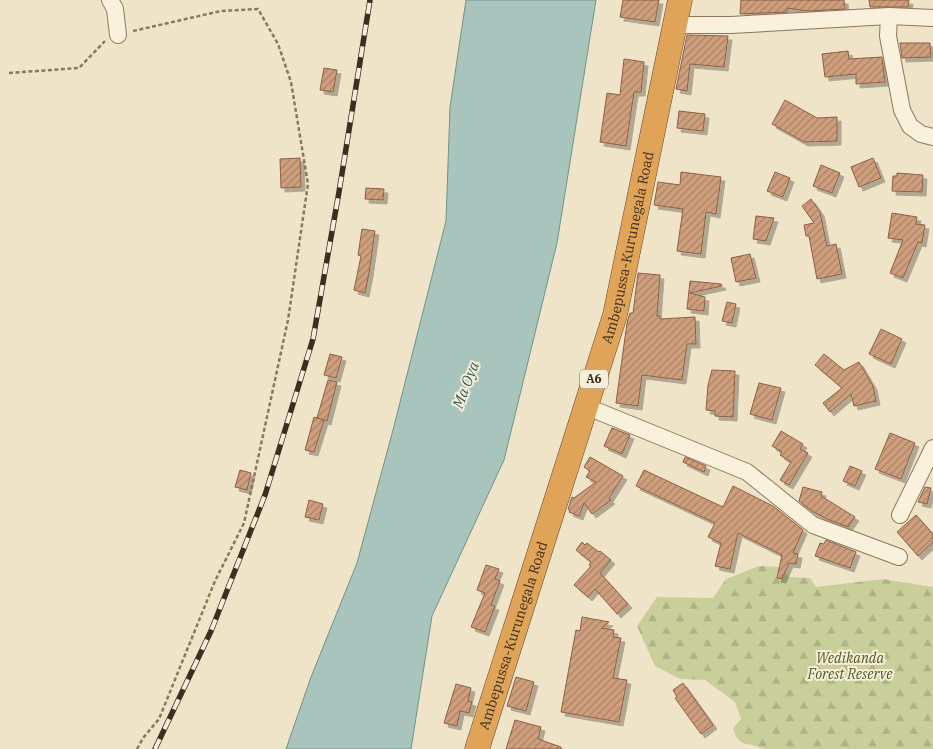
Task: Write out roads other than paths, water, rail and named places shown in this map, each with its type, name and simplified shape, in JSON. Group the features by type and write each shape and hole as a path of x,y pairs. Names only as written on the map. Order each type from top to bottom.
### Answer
{"highway":[{"name":"Ambepussa-Kurunegala Road","path":"477,749 615,315 680,0"}],"street":[{"path":"110,0 115,10 118,35"},
{"path":"674,25 731,25 889,16 933,18"},
{"path":"889,16 888,36 902,110 910,126 921,134 933,138"},
{"path":"585,406 747,472 813,525 899,557"},
{"path":"900,515 933,448"}],"water":[{"name":"Ma Oya","path":"466,0 596,0 557,243 504,460 432,616 411,749 286,749 311,677 357,563 446,221 450,107"}],"railway":[{"path":"155,749 211,631 265,495 313,339 370,0"}],"park label":[{"name":"Wedikanda Forest Reserve","path":"850,666"}]}
